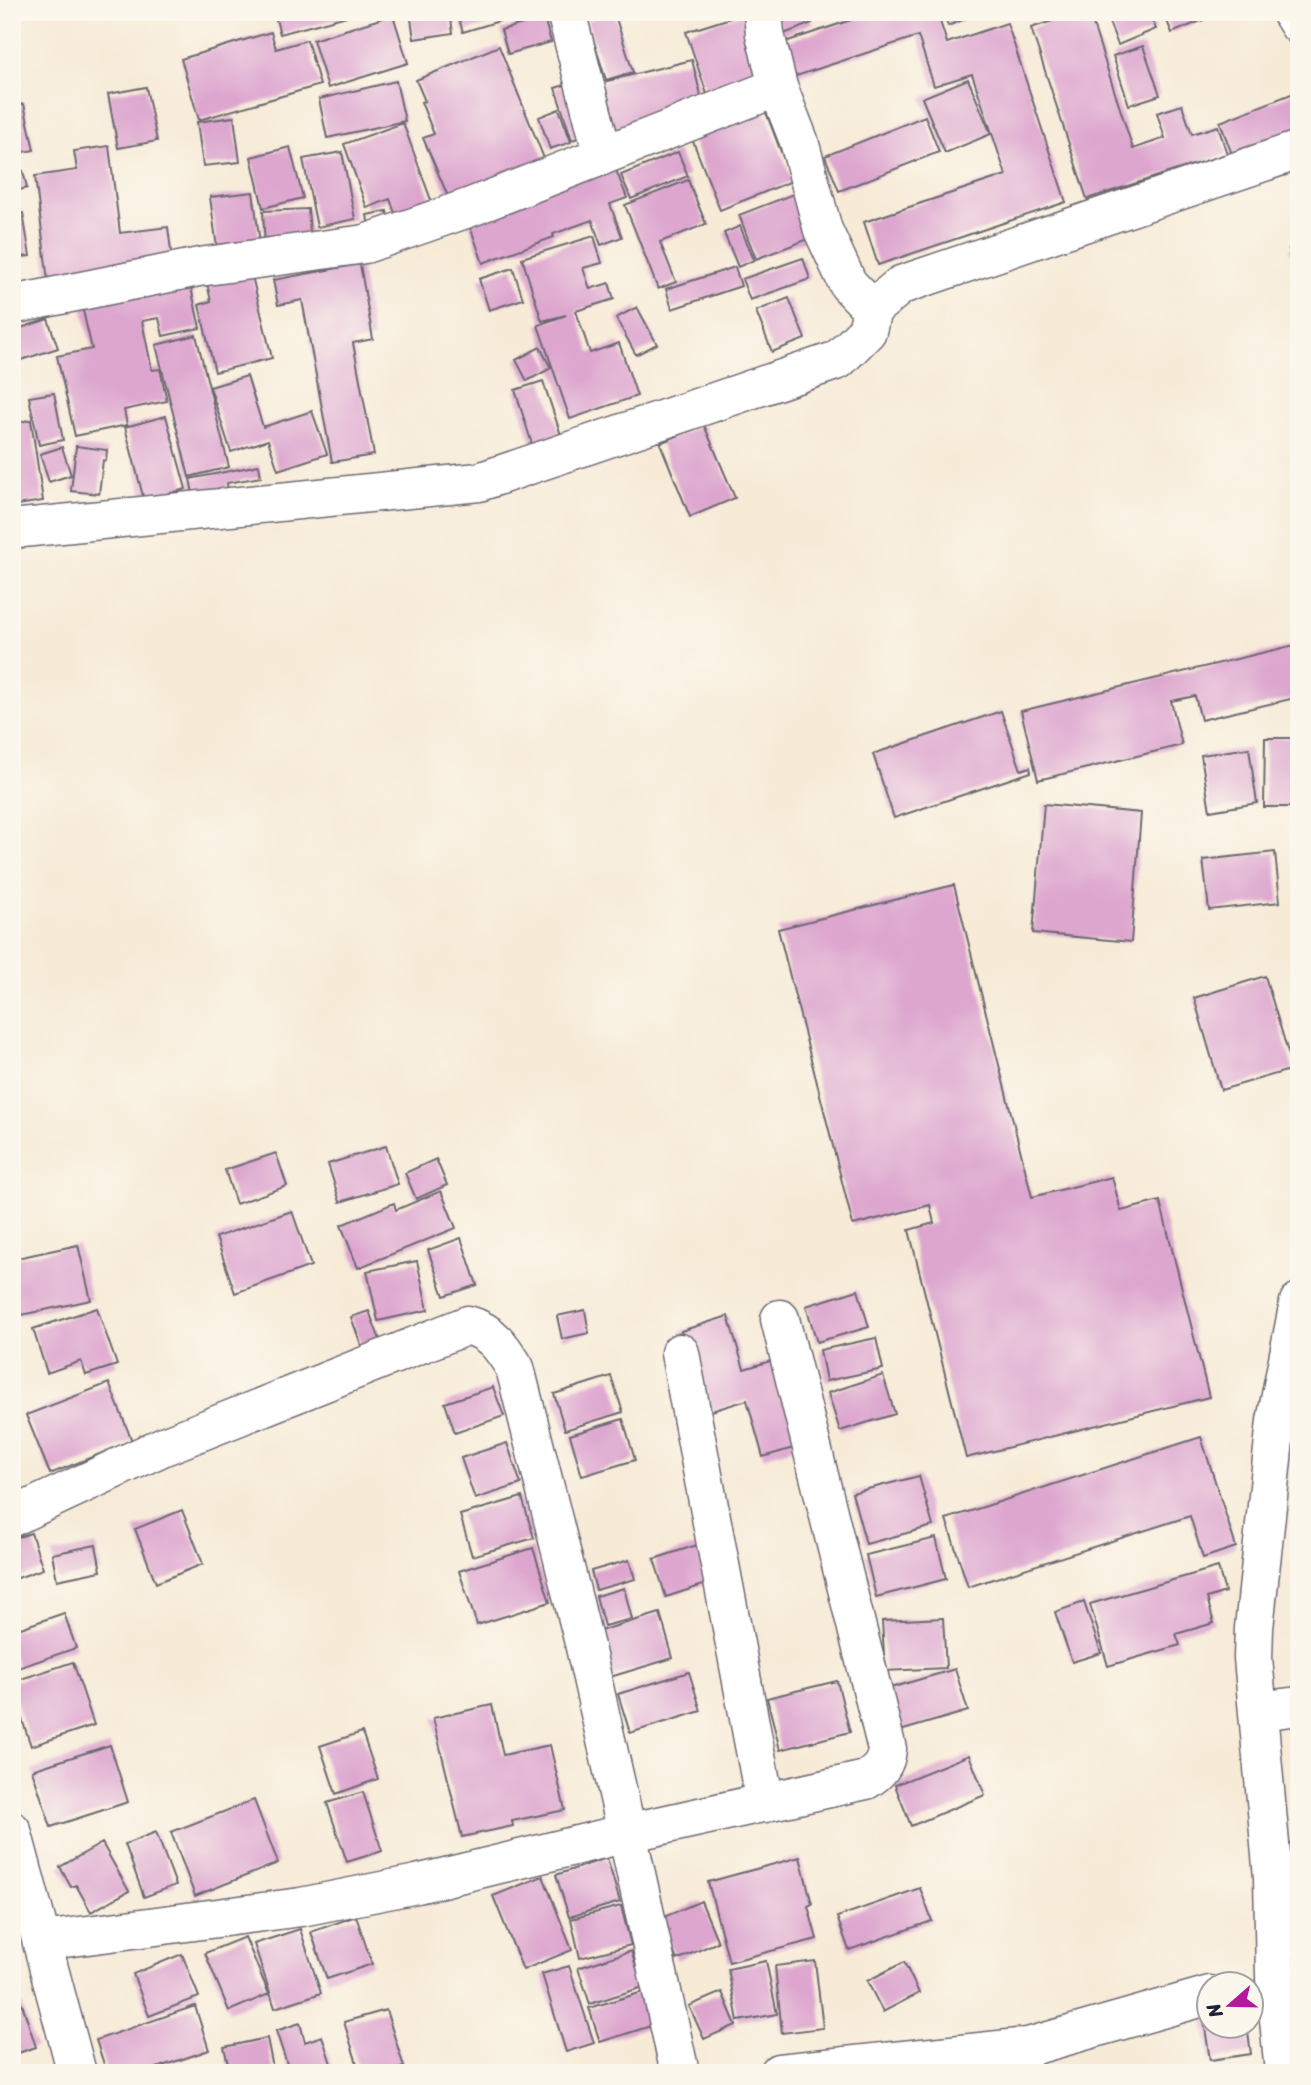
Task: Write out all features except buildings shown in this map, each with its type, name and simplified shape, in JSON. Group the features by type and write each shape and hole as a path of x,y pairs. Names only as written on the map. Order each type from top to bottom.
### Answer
{"street":[{"path":"566,12 603,155"},
{"path":"763,12 765,34 778,87 799,141 823,230 848,284 872,309"},
{"path":"1292,12 1299,25"},
{"path":"12,304 199,267 365,244 471,207 778,87"},
{"path":"12,529 479,482 838,360 867,331 872,309 901,285 1299,150"},
{"path":"1263,1969 1273,1877 1253,1658 1254,1628 1276,1421 1299,1302"},
{"path":"41,1941 300,1907 417,1884 627,1833 866,1780 882,1766 886,1760 887,1749 780,1319"},
{"path":"12,1517 164,1446 430,1340 468,1325 483,1330 501,1345 515,1368 585,1647 680,2073"},
{"path":"680,1353 765,1802"},
{"path":"1258,1711 1299,1706"},
{"path":"12,1832 77,2073"},
{"path":"1266,1991 1288,2051"},
{"path":"779,2073 1031,2060 1196,2000"}]}
